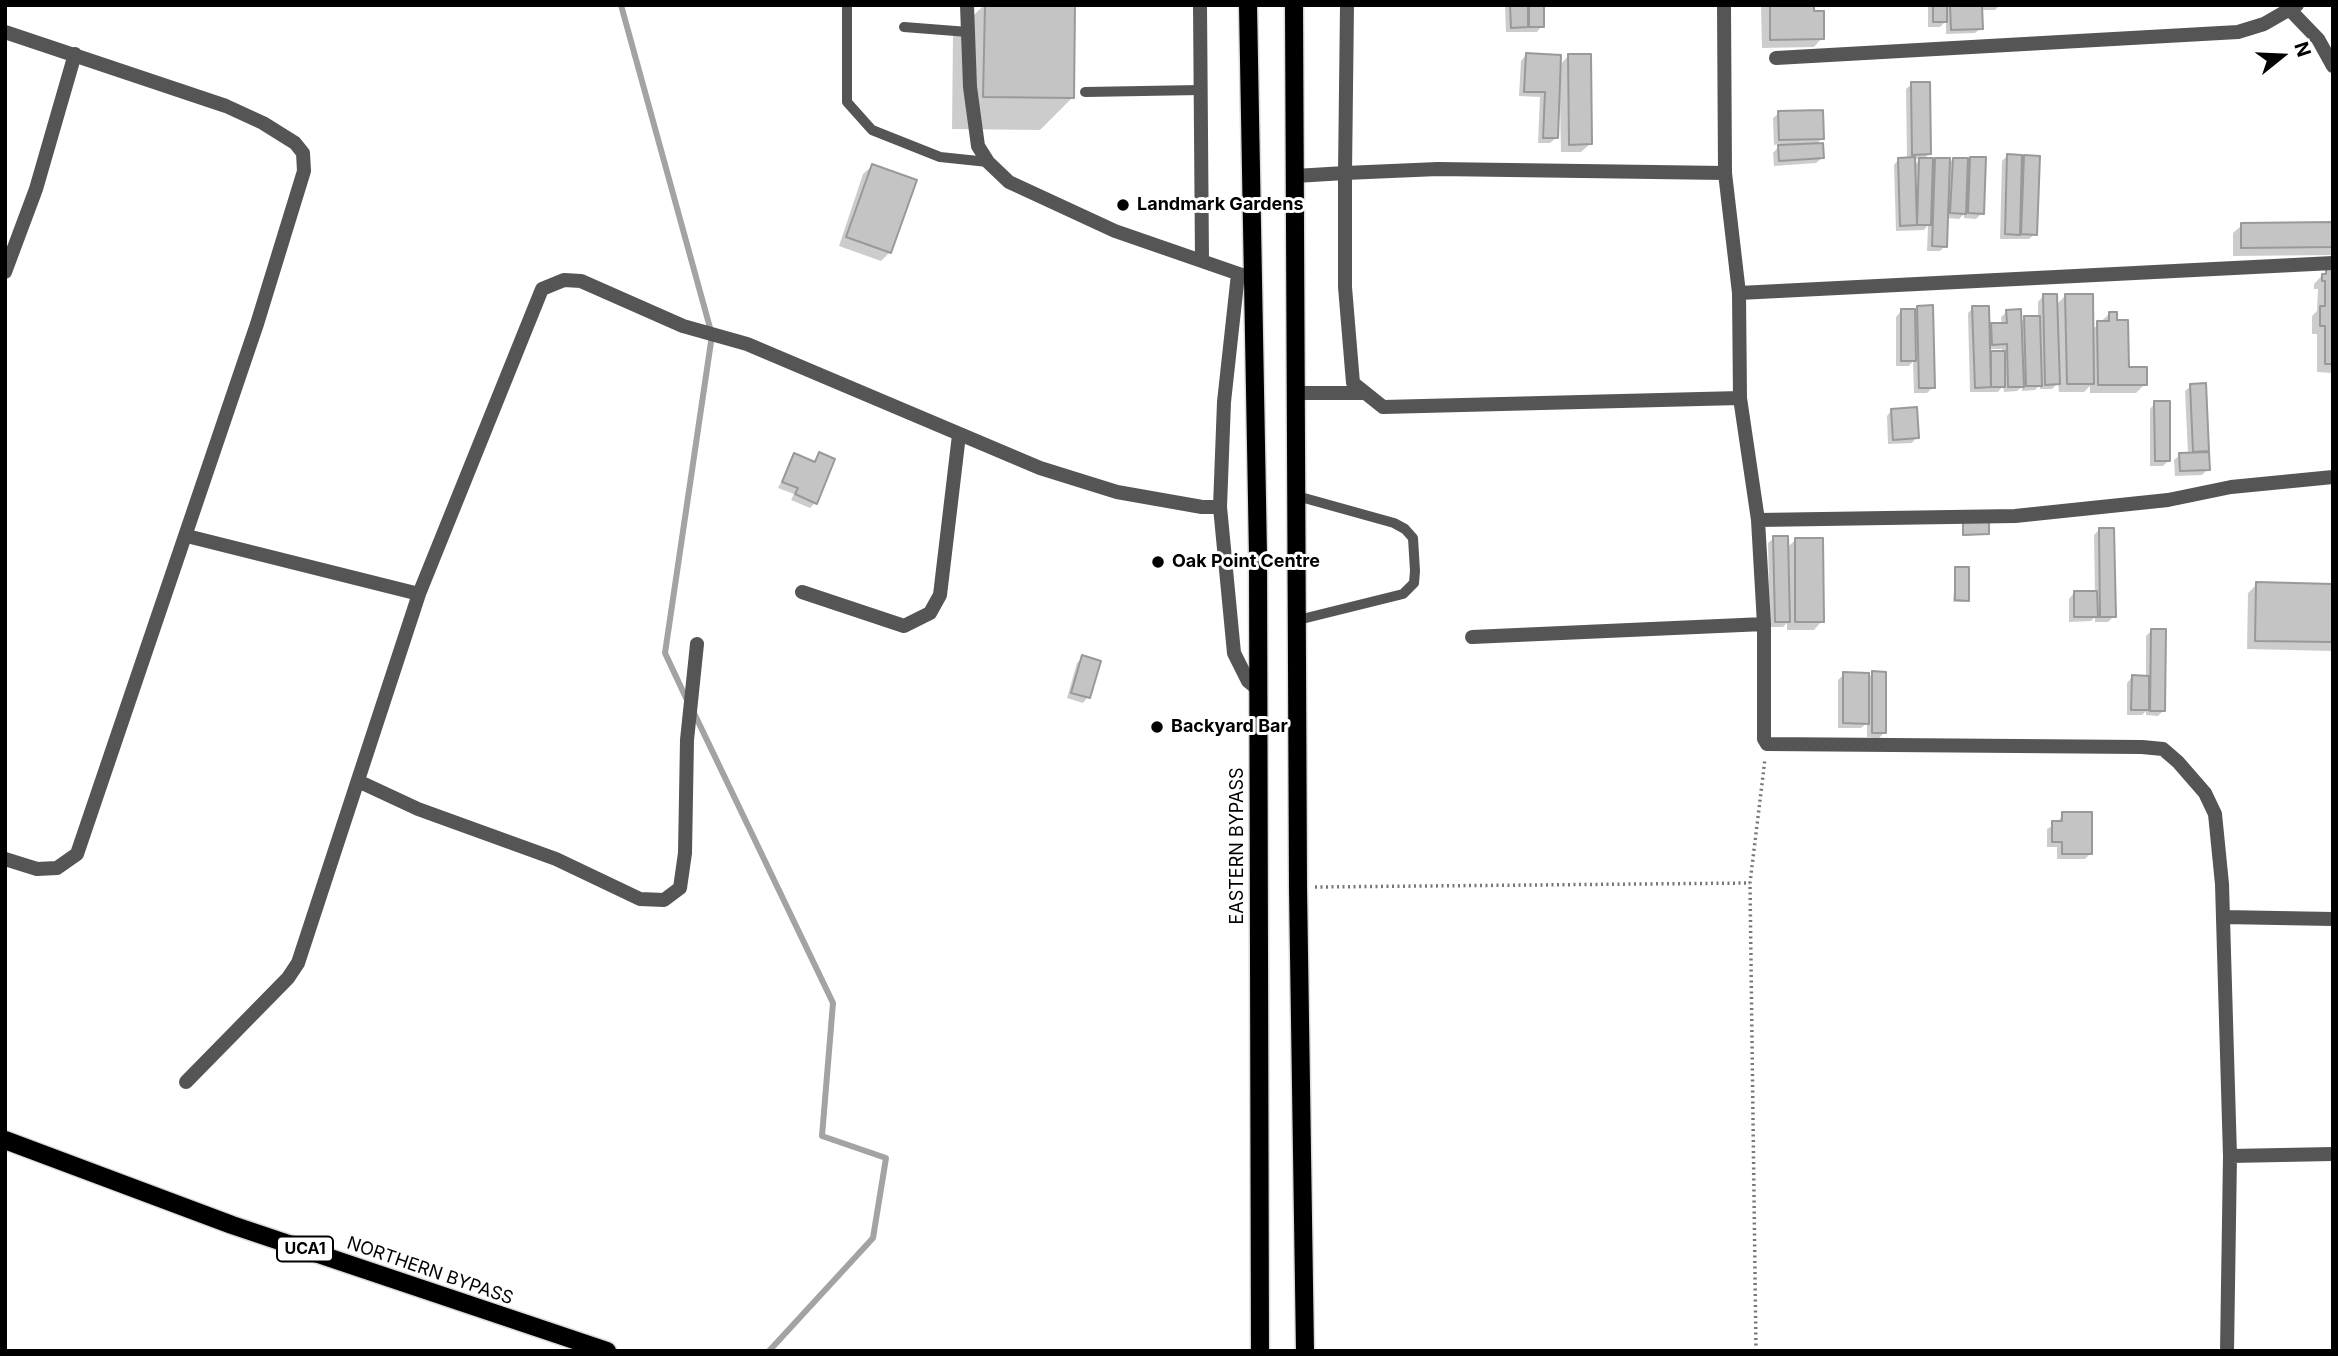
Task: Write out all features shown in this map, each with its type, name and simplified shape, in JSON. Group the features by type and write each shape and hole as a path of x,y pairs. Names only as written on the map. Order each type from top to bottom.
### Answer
{"main road":[{"name":"EASTERN BYPASS","path":"1248,5 1245,276 1259,690 1260,1351"},
{"path":"1294,5 1298,887 1305,1351"},
{"name":"NORTHERN BYPASS","path":"5,1140 232,1225 607,1351"}],"street":[{"path":"967,5 970,87 978,146 988,162 1009,182 1115,230 1245,276 1224,402 1220,507 1234,653 1248,681 1259,690"},
{"path":"1199,5 1202,261"},
{"path":"1347,5 1345,173 1349,360 1353,383 1362,393 1382,407 1740,398"},
{"path":"1724,5 1726,173 1739,293 1740,398 1758,520 1764,624 1764,739 1767,744 2163,749 2179,762 2205,793 2215,814 2223,917 2230,1156 2227,1351"},
{"path":"1776,58 2238,32 2294,8 2318,38 2333,66"},
{"path":"5,32 226,106 282,132 303,153 304,171 187,536 77,854 57,868 37,869 5,859"},
{"path":"5,272 36,189 75,54"},
{"path":"1294,176 1438,169 1726,173"},
{"path":"1739,293 2333,263"},
{"path":"186,1082 288,978 298,963 360,782 419,594 542,289 552,283 581,281 683,326 747,344 1040,468 1117,492 1202,507 1220,507"},
{"path":"1297,393 1362,393"},
{"path":"802,592 904,626 930,613 940,595 959,435"},
{"path":"1758,520 2015,516 2168,500 2231,487 2333,477"},
{"path":"187,536 419,594"},
{"path":"1472,637 1764,624"},
{"path":"360,782 418,808 556,859 640,899 664,900 680,888 685,853 687,740 697,644"},
{"path":"2223,917 2333,919"},
{"path":"2230,1156 2333,1154"}],"lane":[{"path":"847,5 847,102 872,130 940,157 988,162"},
{"path":"904,26 968,32"},
{"path":"1084,92 1200,90"},
{"path":"1297,496 1394,523 1405,529 1413,538 1415,571 1413,583 1403,594 1298,620"}],"path":[{"path":"1756,1351 1750,883 1767,744"},
{"path":"1298,887 1750,883"}],"building":[{"path":"985,5 1075,5 1074,98 983,97"},
{"path":"1510,5 1528,5 1528,27 1511,28"},
{"path":"1529,5 1544,5 1544,27 1529,27"},
{"path":"1770,5 1814,5 1814,11 1824,11 1824,39 1770,40"},
{"path":"1933,5 1947,5 1947,22 1933,22"},
{"path":"1950,5 1982,5 1983,29 1951,30"},
{"path":"1526,53 1561,55 1558,138 1543,138 1545,92 1524,92"},
{"path":"1568,54 1591,54 1592,144 1569,145"},
{"path":"1911,82 1930,82 1931,154 1912,155"},
{"path":"1823,110 1824,139 1779,140 1778,111"},
{"path":"1823,143 1824,158 1779,161 1778,145"},
{"path":"2007,154 2022,155 2020,235 2005,234"},
{"path":"2024,155 2040,156 2037,235 2021,234"},
{"path":"1915,157 1917,225 1900,226 1898,158"},
{"path":"1970,157 1986,157 1984,214 1968,213"},
{"path":"1919,158 1933,158 1931,225 1917,225"},
{"path":"1935,158 1950,158 1947,247 1932,246"},
{"path":"1953,158 1968,158 1966,214 1950,213"},
{"path":"872,164 917,180 891,253 846,237"},
{"path":"2333,222 2333,247 2241,248 2241,223"},
{"path":"2326,268 2333,269 2333,364 2325,364 2325,326 2320,326 2320,306 2325,306 2325,281 2322,281 2322,274 2326,274"},
{"path":"2043,294 2057,294 2060,384 2045,385"},
{"path":"2065,294 2093,294 2094,384 2067,384"},
{"path":"1933,305 1935,388 1919,388 1917,306"},
{"path":"1972,306 1989,306 1991,387 1975,388"},
{"path":"1901,309 1915,309 1916,361 1901,361"},
{"path":"2021,309 2024,387 2008,387 2007,344 1992,345 1991,323 2007,323 2006,310"},
{"path":"2109,312 2117,312 2117,320 2128,320 2129,367 2147,367 2147,385 2098,385 2097,321 2109,321"},
{"path":"2024,316 2040,316 2042,386 2026,386"},
{"path":"1991,351 2005,351 2005,387 1991,387"},
{"path":"2206,383 2209,451 2193,452 2190,384"},
{"path":"2154,401 2170,401 2170,461 2155,461"},
{"path":"1917,407 1919,438 1893,440 1891,409"},
{"path":"819,452 835,459 817,504 795,494 798,488 782,482 794,453 815,462"},
{"path":"2209,452 2210,470 2180,471 2179,453"},
{"path":"1963,519 1989,519 1989,534 1963,535"},
{"path":"2099,528 2114,528 2116,617 2100,617"},
{"path":"1773,536 1788,536 1790,622 1775,622"},
{"path":"1795,538 1823,538 1824,622 1795,622"},
{"path":"1955,567 1969,567 1969,601 1955,600"},
{"path":"2256,582 2333,584 2333,642 2255,641"},
{"path":"2074,591 2097,591 2098,617 2074,617"},
{"path":"2151,629 2166,629 2165,711 2150,711"},
{"path":"1082,655 1101,661 1090,698 1071,693"},
{"path":"1872,671 1886,672 1886,733 1872,733"},
{"path":"1843,672 1869,673 1869,724 1843,723"},
{"path":"2132,675 2149,676 2149,710 2131,710"},
{"path":"2062,812 2092,812 2092,854 2062,854 2062,842 2052,842 2052,821 2062,821"}],"waterway":[{"path":"621,5 712,335 665,653 687,700"},
{"path":"694,713 833,1003 822,1136 886,1158 873,1238 769,1351"}],"place":[{"name":"Landmark Gardens","path":"1123,205"},
{"name":"Oak Point Centre","path":"1158,562"},
{"name":"Backyard Bar","path":"1157,727"}]}
